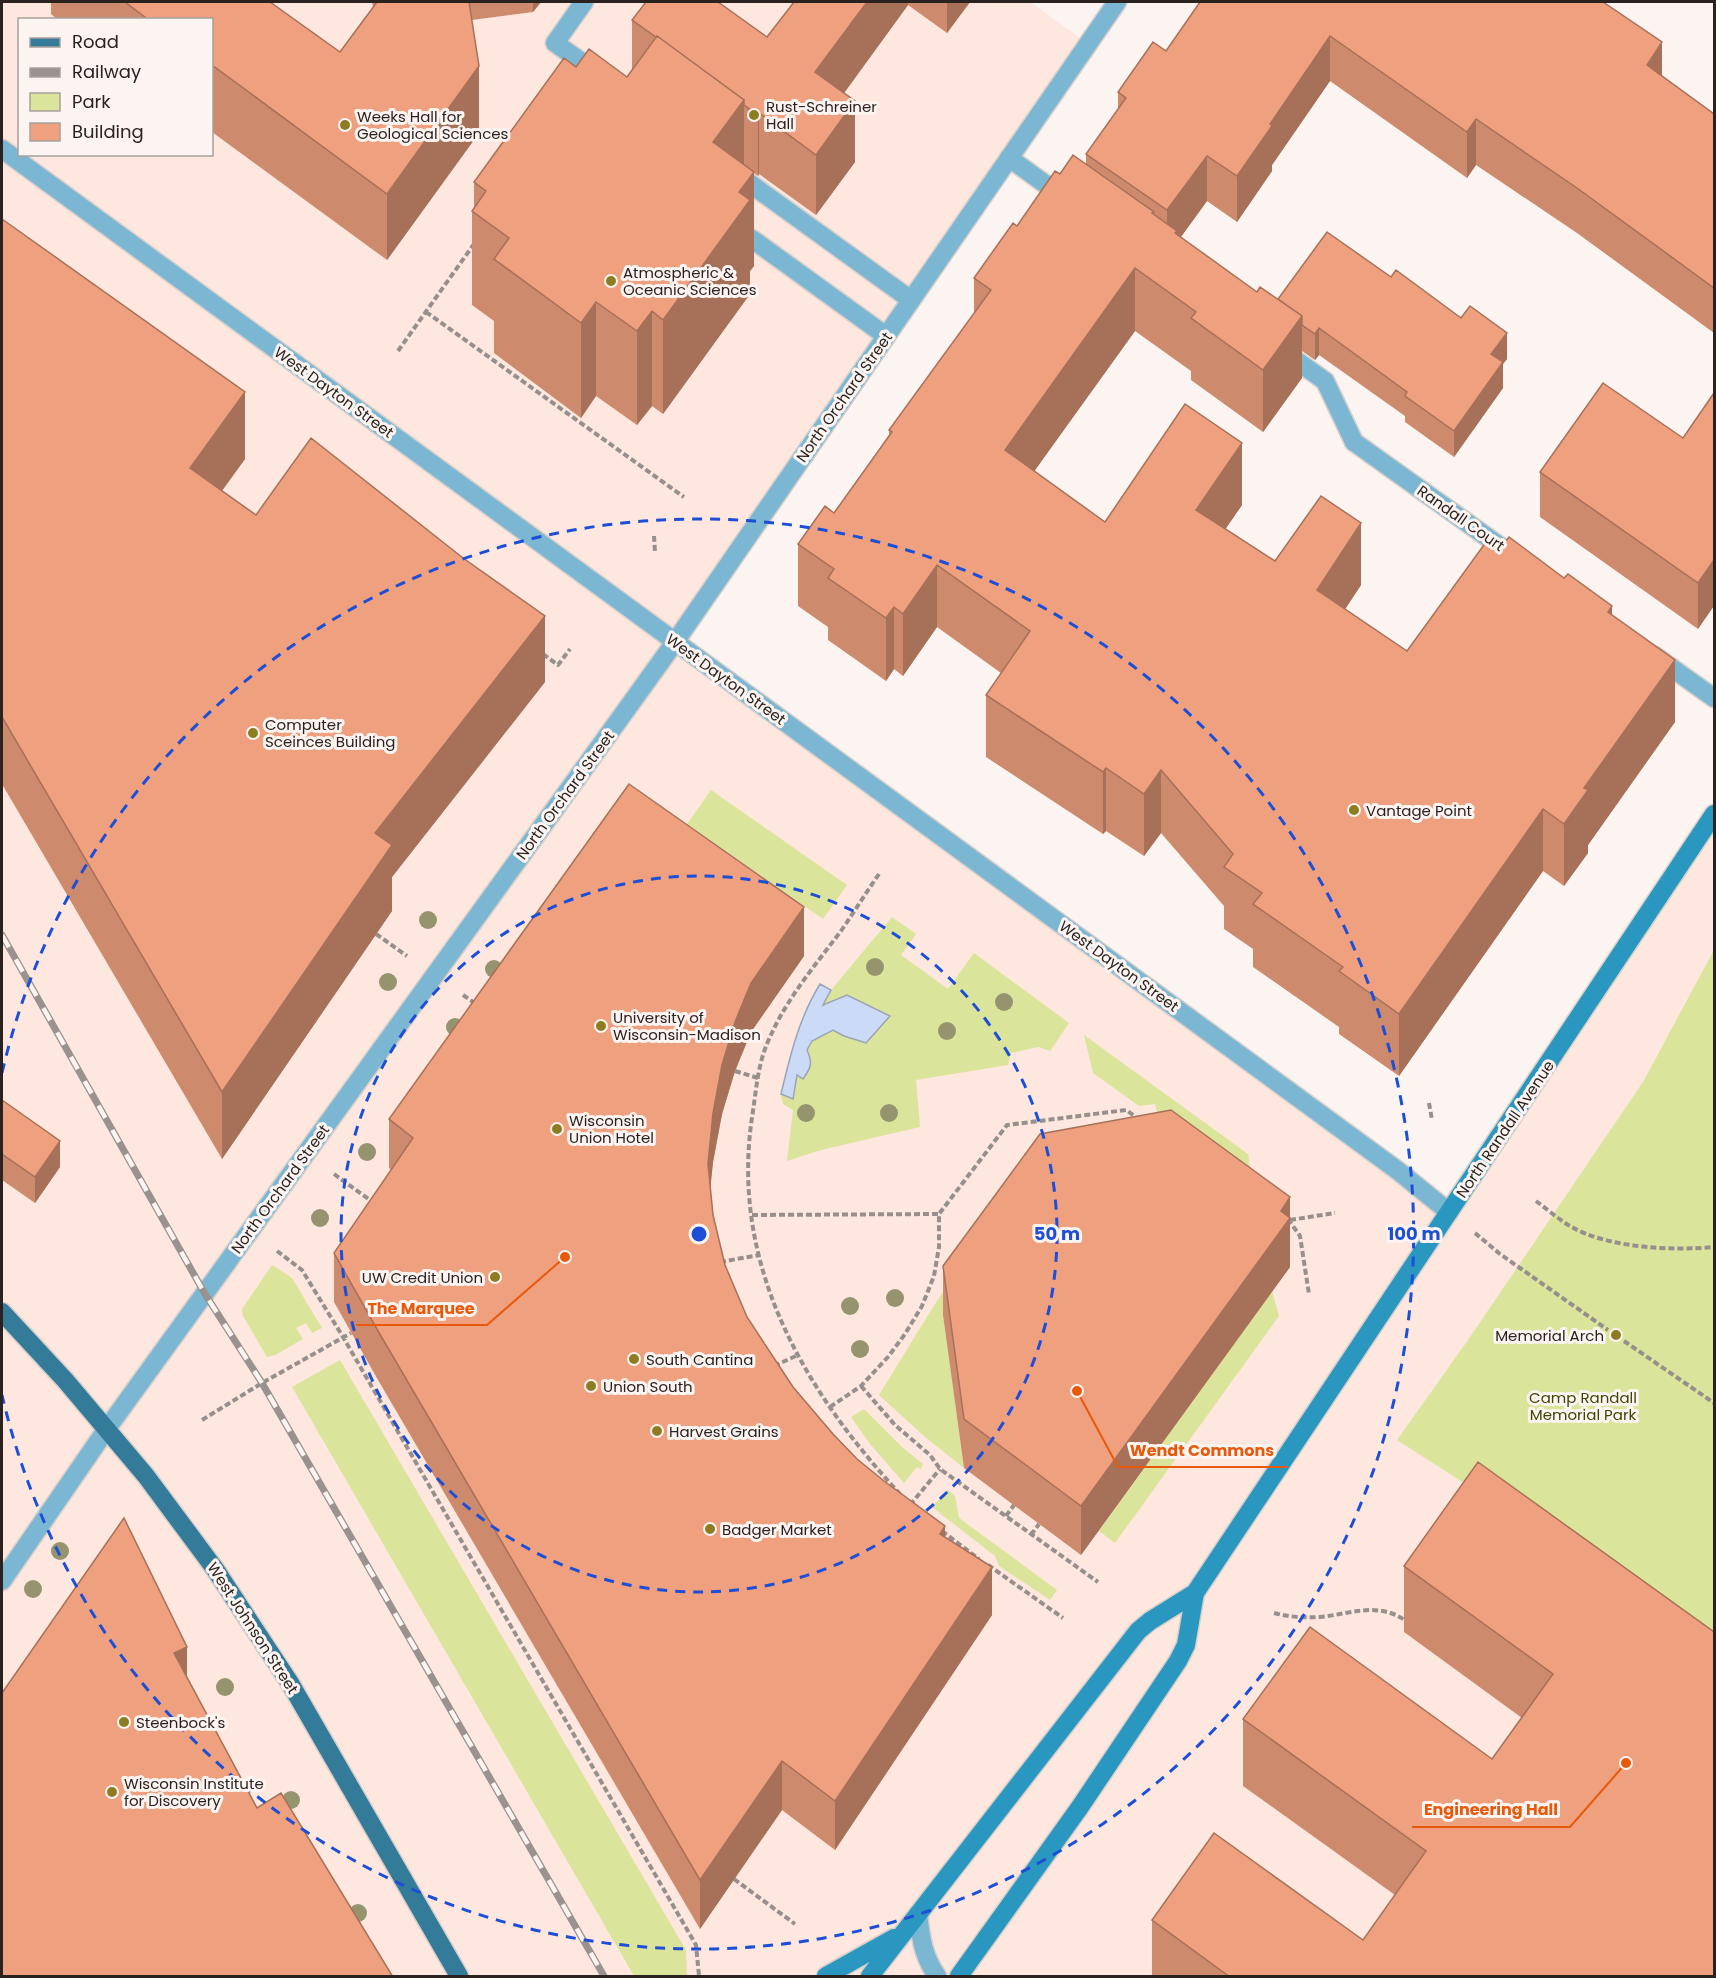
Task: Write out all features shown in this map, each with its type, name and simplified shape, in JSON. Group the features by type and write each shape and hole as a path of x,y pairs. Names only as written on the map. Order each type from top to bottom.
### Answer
{"main road":[{"name":"North Randall Avenue","path":"1195,1593 1714,814"},
{"name":"West Johnson Street","path":"2,1312 65,1380 146,1476 208,1560 290,1683 459,1977"},
{"path":"870,1977 901,1934 1138,1631 1195,1593"},
{"path":"959,1977 1080,1807 1178,1661 1186,1645 1195,1593"},
{"path":"826,1977 901,1934"}],"street":[{"path":"584,2 555,43 616,86"},
{"name":"North Orchard Street","path":"2,1581 106,1430 675,642 1117,2"},
{"name":"West Dayton Street","path":"2,149 1397,1170 1449,1212"},
{"path":"1009,158 1076,206"},
{"path":"720,162 911,300"},
{"path":"752,239 886,336"},
{"name":"Randall Court","path":"1270,341 1325,381 1354,442 1536,572"},
{"path":"1637,643 1714,698"},
{"path":"918,1914 926,1962 937,1977"}],"path":[{"path":"398,351 481,235"},
{"path":"426,312 684,497"},
{"path":"654,536 655,553"},
{"path":"540,652 558,665 570,649"},
{"path":"879,874 792,996 778,1020 765,1050 758,1078 750,1125 747,1162 752,1215 759,1255 779,1318 837,1420 867,1458 918,1512"},
{"path":"735,1071 758,1078"},
{"path":"1429,1103 1432,1120"},
{"path":"830,1407 861,1386 905,1335 922,1306 934,1276 939,1247 939,1214 1007,1125 1126,1110 1146,1124"},
{"path":"306,1154 379,1207"},
{"path":"1536,1202 1570,1226 1588,1235 1645,1246 1693,1249 1714,1247"},
{"path":"1449,1212 1500,1254 1608,1330"},
{"path":"1290,1220 1335,1213"},
{"path":"752,1215 939,1214"},
{"path":"1281,1214 1290,1220 1300,1236 1309,1293"},
{"path":"250,1230 302,1270 343,1337 696,1945 699,1977"},
{"path":"713,1264 759,1255"},
{"path":"202,1420 351,1333"},
{"path":"1624,1341 1714,1403"},
{"path":"777,1374 773,1367 798,1355"},
{"path":"861,1386 895,1425 930,1455 940,1469 1098,1582"},
{"path":"910,1505 940,1469"},
{"path":"1006,1516 1014,1505"},
{"path":"1031,1535 1039,1524"},
{"path":"935,1525 1063,1618"},
{"path":"956,1552 961,1546"},
{"path":"1274,1613 1304,1618 1372,1609 1385,1610 1406,1621"},
{"path":"734,1879 795,1924"}],"shaded area":[{"name":"University of Wisconsin-Madison","path":"2,2 1031,2 1088,44 675,642 1449,1212 1714,814 1714,1976 2,1976"}],"green space":[{"path":"711,790 847,885 823,919 687,824"},
{"path":"892,917 916,934 901,955 948,989 974,953 1069,1023 1050,1051 1038,1047 1011,1053 1008,1065 916,1080 920,1127 821,1150 787,1161 793,1110 783,1104 781,1094 792,1099 797,1075 807,1075 810,1057 807,1050 812,1041 833,1030 844,1036 890,1016 847,995 822,1005 831,990"},
{"name":"Camp Randall Memorial Park","path":"1714,950 1714,1666 1481,1494 1397,1440 1468,1340 1643,1082"},
{"path":"1084,1035 1248,1154 1250,1167 1230,1171 1160,1123 1155,1104 1139,1106 1093,1073"},
{"path":"968,1254 943,1315 964,1468 925,1437 879,1395"},
{"path":"272,1265 292,1278 322,1328 312,1333 306,1323 296,1328 303,1339 267,1357 243,1316 242,1309"},
{"path":"1272,1291 1279,1316 1115,1543 1099,1531"},
{"path":"340,1360 686,1950 687,1976 634,1976 292,1387"},
{"path":"864,1409 902,1447 923,1464 921,1469 917,1467 904,1483 870,1444 851,1417"},
{"path":"948,1490 955,1496 959,1518 1057,1590 1050,1600 999,1566 995,1556 932,1507"}],"water":[{"path":"820,984 831,990 823,1005 847,995 890,1016 866,1043 833,1030 812,1041 807,1050 810,1058 809,1068 803,1079 797,1075 793,1099 781,1094 801,1024"}],"building":[{"path":"125,2 270,2 340,52 377,2 469,2 479,66 387,194 213,66 213,18 146,18"},
{"path":"646,2 718,2 767,37 794,2 867,2 815,72 855,101 816,155 759,113 758,115 744,105 744,100 632,20"},
{"path":"1200,2 1603,2 1662,42 1647,65 1714,114 1714,288 1577,188 1476,119 1467,132 1330,36 1237,176 1207,156 1167,210 1086,154 1126,98 1118,92 1153,42 1166,51"},
{"path":"657,36 744,100 713,142 754,172 739,192 750,200 663,320 652,311 637,331 596,302 581,323 494,259 509,238 472,211 486,191 474,182 564,58 576,67 589,49 627,77"},
{"path":"1073,155 1154,212 1152,213 1177,231 1175,233 1257,292 1260,287 1302,316 1263,370 1191,318 1196,312 1135,268 1005,450 1105,522 1185,404 1242,443 1196,510 1275,561 1321,496 1361,523 1317,590 1407,651 1486,542 1498,551 1509,537 1564,578 1568,574 1612,606 1608,612 1675,660 1584,788 1588,790 1564,824 1543,809 1399,1014 1339,971 1343,967 1253,904 1262,893 1224,867 1233,854 1161,770 1144,794 1106,768 1103,772 986,695 1030,631 937,565 903,614 894,607 886,618 828,578 834,569 798,544 825,506 834,513 892,432 889,430 991,290 974,278 1013,223 1017,226 1055,171 1060,174"},
{"name":"Computer Sceinces Building","path":"2,219 245,392 190,468 256,515 311,438 463,558 545,616 375,833 392,845 222,1092 2,717"},
{"path":"1327,232 1391,277 1396,270 1461,318 1470,306 1507,333 1491,354 1503,362 1454,431 1405,396 1407,392 1319,328 1315,334 1302,325 1302,316 1278,299"},
{"path":"1603,383 1683,438 1714,393 1714,560 1698,583 1540,472"},
{"name":"Union South","path":"629,784 804,907 751,983 735,1022 722,1065 713,1113 708,1164 713,1215 725,1265 747,1317 793,1387 857,1459 945,1526 940,1534 992,1567 835,1801 782,1761 700,1880 334,1253 413,1138 389,1119"},
{"path":"2,1100 60,1141 35,1177 2,1154"},
{"path":"1171,1110 1290,1197 1281,1211 1290,1218 1081,1506 964,1419 943,1266 1040,1134"},
{"path":"1478,1462 1714,1632 1714,1977 1230,1977 1152,1920 1214,1833 1363,1940 1426,1851 1243,1719 1310,1627 1492,1759 1553,1674 1404,1566"},
{"name":"Wisconsin Institute for Discovery","path":"124,1518 187,1647 174,1653 257,1808 281,1793 393,1977 2,1977 2,1693"}],"railway":[{"path":"2,935 205,1294 262,1383 604,1976"}],"place":[{"name":"Rust-Schreiner Hall","path":"754,115"},
{"name":"Weeks Hall for Geological Sciences","path":"345,125"},
{"name":"Atmospheric & Oceanic Sciences","path":"611,281"},
{"name":"Computer Sceinces Building","path":"253,733"},
{"name":"Vantage Point","path":"1354,810"},
{"name":"University of Wisconsin-Madison","path":"601,1026"},
{"name":"Wisconsin Union Hotel","path":"557,1129"},
{"name":"The Marquee","path":"565,1257"},
{"name":"UW Credit Union","path":"495,1277"},
{"name":"Memorial Arch","path":"1616,1335"},
{"name":"South Cantina","path":"634,1359"},
{"name":"Union South","path":"591,1386"},
{"name":"Wendt Commons","path":"1077,1391"},
{"name":"Harvest Grains","path":"657,1431"},
{"name":"Badger Market","path":"710,1529"},
{"name":"Steenbock's","path":"124,1722"},
{"name":"Engineering Hall","path":"1626,1763"},
{"name":"Wisconsin Institute for Discovery","path":"112,1792"}]}
